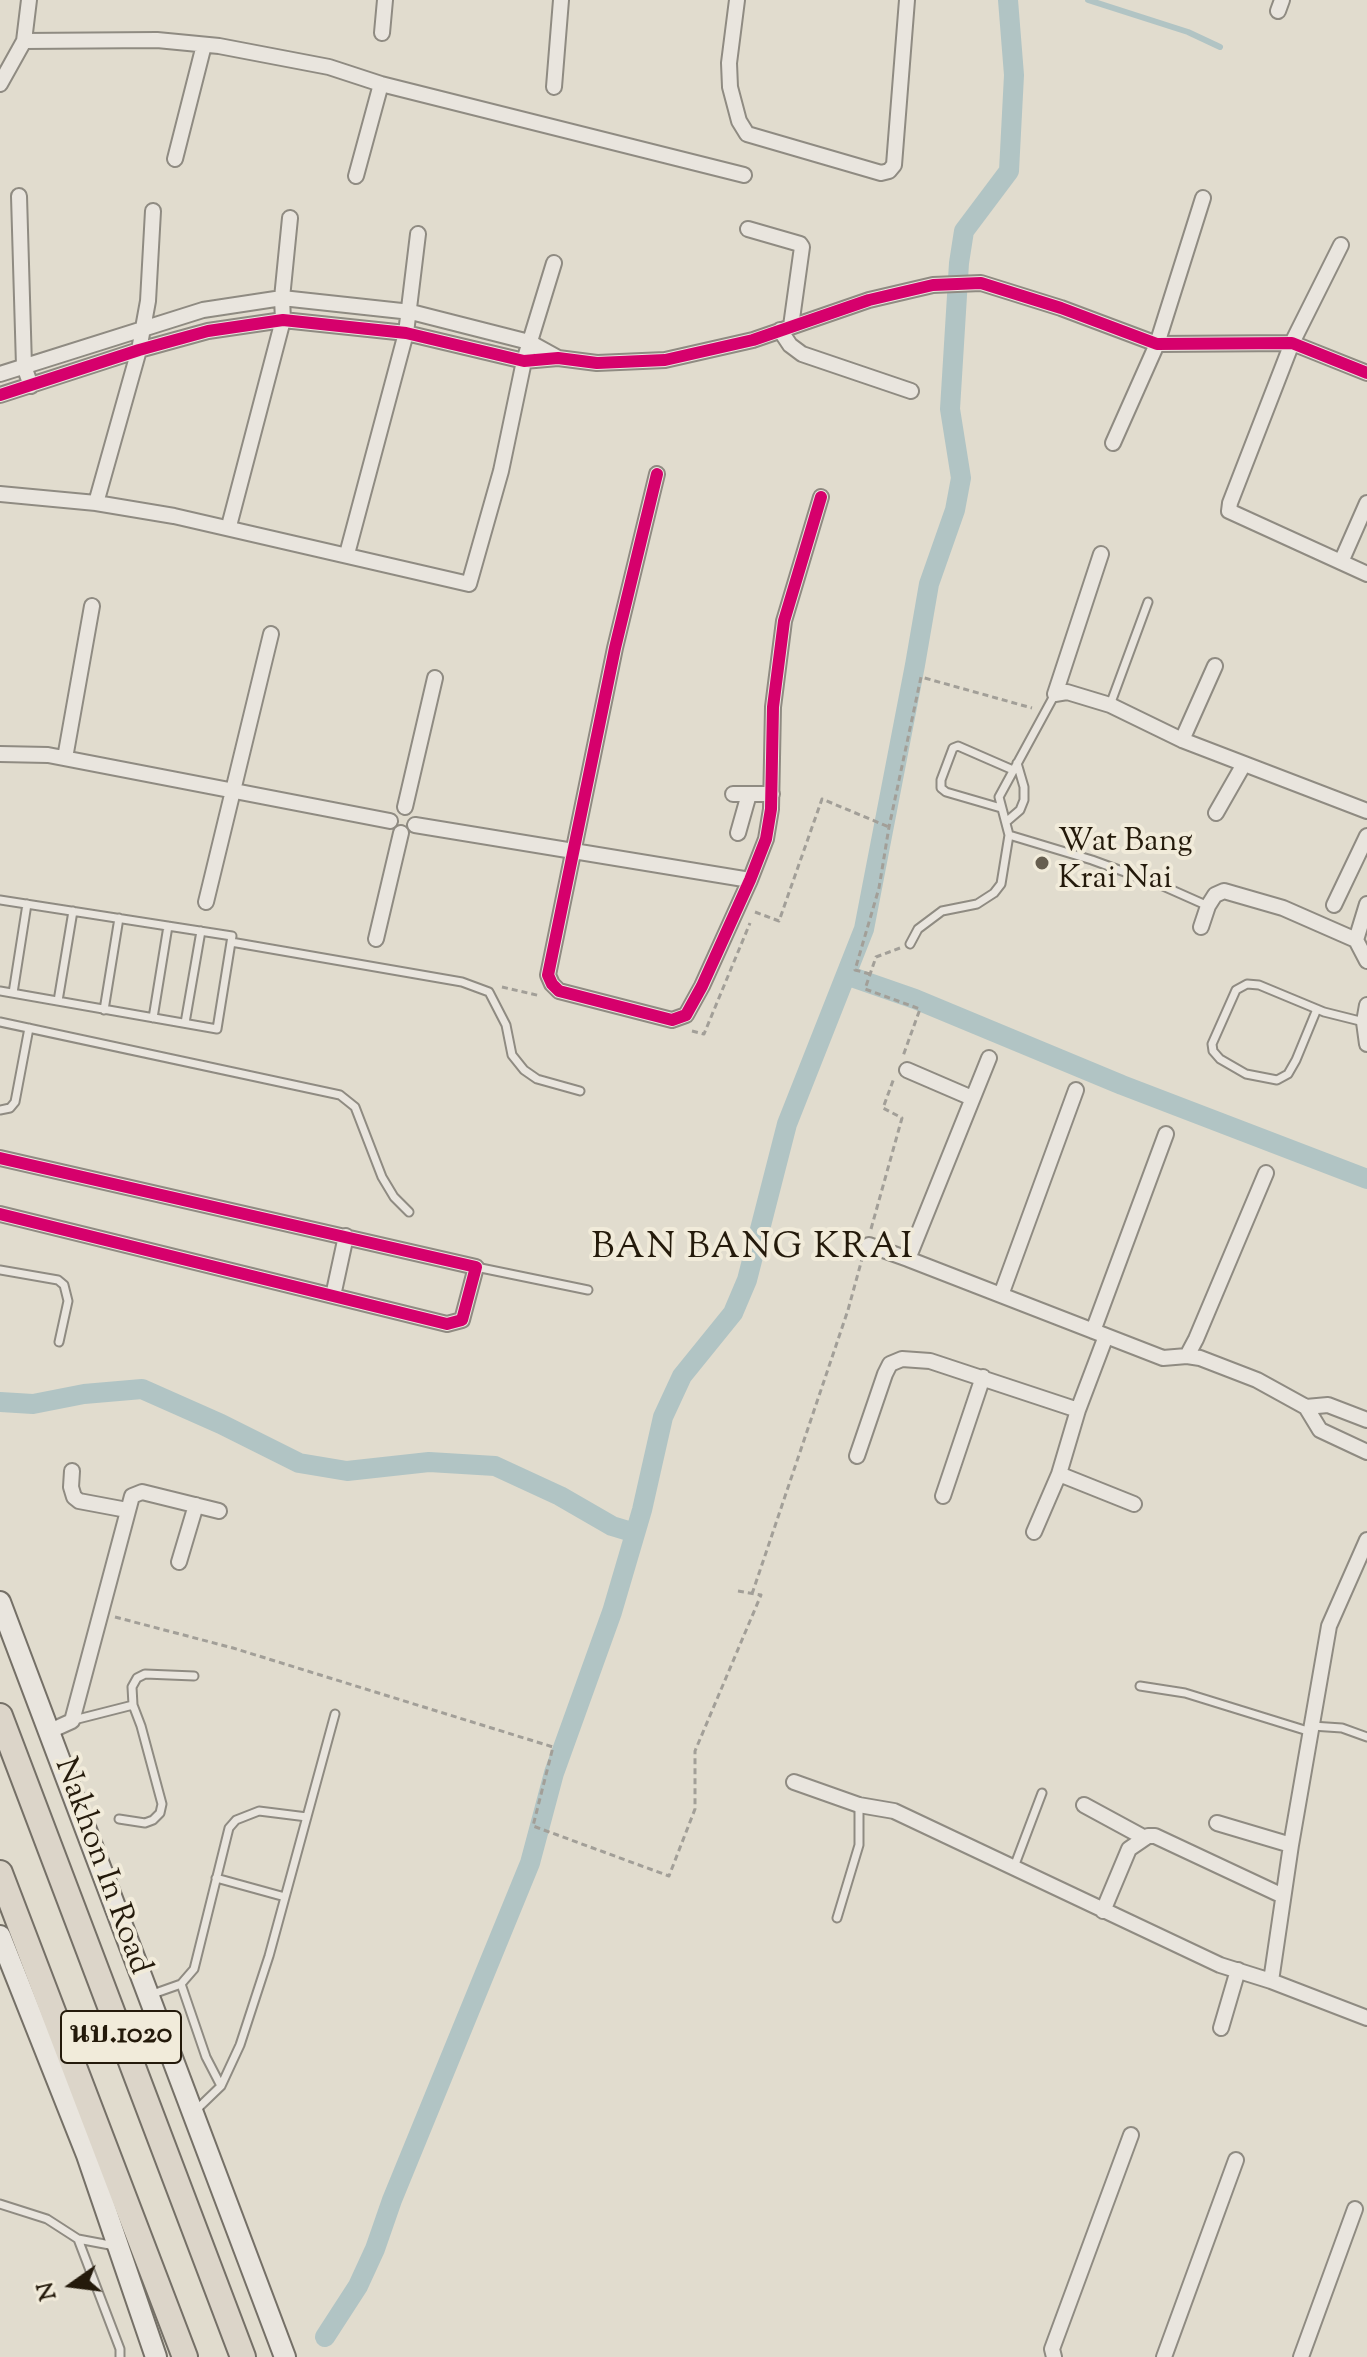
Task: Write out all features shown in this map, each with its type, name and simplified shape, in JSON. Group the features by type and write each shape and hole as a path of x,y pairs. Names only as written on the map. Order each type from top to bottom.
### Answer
{"main road":[{"name":"Nakhon In Road","path":"0,1602 285,2357"},
{"name":"Nakhon In Road","path":"0,1716 243,2357"},
{"name":"นบ.1020","path":"0,1873 185,2357"},
{"name":"นบ.1020","path":"0,1936 5,1962 87,2155 156,2357"}],"street":[{"path":"0,84 5,64 18,55 24,41 29,0"},
{"path":"382,33 385,0"},
{"path":"554,87 561,0"},
{"path":"737,0 729,63 730,87 739,121 747,134 881,173 889,171 894,165 907,0"},
{"path":"24,41 157,40 329,67 381,84 744,175"},
{"path":"175,159 204,45"},
{"path":"356,176 381,84"},
{"path":"19,196 24,366 31,386"},
{"path":"1113,443 1157,344 1203,198"},
{"path":"96,503 139,350 148,301 153,211"},
{"path":"229,526 283,320 282,298 290,218"},
{"path":"748,229 802,247 786,328 790,345 802,354 911,391"},
{"path":"347,554 411,312 418,234"},
{"path":"1341,245 1292,343 1229,511 1367,574"},
{"path":"0,494 96,503 229,526 469,584 501,471 529,342 554,263"},
{"path":"0,395 208,331 283,320 406,333 524,361 558,358 597,363 665,360 753,340 869,300 933,285 981,283 1061,308 1157,344 1292,343 1367,373"},
{"path":"0,374 203,310 282,298 411,312 529,342 558,358"},
{"path":"657,474 615,648 548,975 559,991 672,1020 686,1015 750,880 768,830 772,794 773,707 784,621 821,497"},
{"path":"1341,562 1367,503"},
{"path":"1101,554 1055,694 1067,692 1110,705 1182,740 1367,811"},
{"path":"65,758 92,606"},
{"path":"206,902 271,634"},
{"path":"1182,740 1215,666"},
{"path":"405,807 435,678"},
{"path":"0,754 65,758 390,821"},
{"path":"1216,813 1244,764"},
{"path":"733,794 772,794"},
{"path":"738,833 749,794"},
{"path":"405,807 414,813 415,825 412,830 401,833 392,827 390,821 394,810 405,807"},
{"path":"415,825 750,880"},
{"path":"376,939 401,833"},
{"path":"1334,905 1367,836"},
{"path":"1201,927 1215,895 1234,891 1283,908 1356,940 1367,961"},
{"path":"1356,940 1367,904"},
{"path":"1367,1005 1364,1022 1367,1044"},
{"path":"908,1259 989,1058"},
{"path":"907,1070 972,1098"},
{"path":"1001,1295 1076,1090"},
{"path":"1034,1532 1059,1474 1100,1333 1166,1134"},
{"path":"0,1158 476,1267 462,1320 447,1324 0,1214"},
{"path":"1187,1356 1266,1173"},
{"path":"333,1296 346,1236"},
{"path":"867,1244 1163,1358 1187,1356 1257,1380 1306,1407 1320,1430 1367,1452"},
{"path":"857,1456 890,1364 902,1359 916,1358 983,1377 1078,1410"},
{"path":"943,1496 983,1377"},
{"path":"1306,1407 1328,1405 1367,1420"},
{"path":"72,1471 71,1487 79,1501 127,1510"},
{"path":"1059,1474 1134,1504"},
{"path":"50,1731 72,1721 132,1496 136,1493 219,1511"},
{"path":"179,1562 196,1505"},
{"path":"1271,1981 1329,1626 1367,1540"},
{"path":"794,1782 859,1805 882,1808 905,1816 1209,1961 1367,2018"},
{"path":"1084,1805 1143,1837 1155,1836 1283,1896"},
{"path":"1217,1823 1291,1845"},
{"path":"1103,1911 1129,1849 1143,1837"},
{"path":"1221,2028 1238,1970"},
{"path":"1054,2357 1052,2349 1131,2135"},
{"path":"1164,2357 1236,2160"},
{"path":"1301,2357 1355,2209"}],"lane":[{"path":"1110,705 1148,602"},
{"path":"910,944 918,929 942,911 977,904 994,893 1004,873 1009,835 999,797 1055,694"},
{"path":"1001,808 941,788 953,748 958,746 1015,766 1024,787 1024,800 1020,810 1006,822"},
{"path":"1009,835 1092,860 1208,906"},
{"path":"0,900 232,936 217,1029 0,991"},
{"path":"13,993 27,904"},
{"path":"58,1001 73,911"},
{"path":"104,1010 119,918"},
{"path":"153,1018 168,926"},
{"path":"185,1023 201,931"},
{"path":"231,942 462,982 489,992 506,1025 512,1055 524,1070 537,1079 580,1091"},
{"path":"1317,1009 1296,1060 1288,1074 1277,1080 1246,1074 1220,1059 1213,1051 1212,1044 1236,990 1247,984 1259,985 1317,1009 1364,1022"},
{"path":"0,1022 340,1095 355,1107 382,1177 394,1197 409,1212"},
{"path":"0,1110 10,1108 15,1102 29,1028"},
{"path":"476,1267 588,1290"},
{"path":"0,1270 58,1280 64,1285 68,1290 68,1301 59,1342"},
{"path":"119,1819 145,1823 160,1813 162,1804 133,1705 132,1687 137,1678 145,1674 194,1676"},
{"path":"1140,1686 1185,1693 1311,1729 1342,1728 1367,1737"},
{"path":"72,1721 133,1705"},
{"path":"192,2113 221,2086 240,2045 269,1956 335,1714"},
{"path":"1013,1870 1042,1793"},
{"path":"837,1918 859,1845 859,1805"},
{"path":"147,1996 181,1984 194,1969 229,1828 236,1820 259,1811 307,1817"},
{"path":"216,1878 285,1897"},
{"path":"181,1984 206,2057 221,2086"},
{"path":"0,2204 47,2219 78,2239 118,2246"},
{"path":"78,2239 120,2349 120,2357"}],"path":[{"path":"869,975 855,970 879,888 921,677 1047,713"},
{"path":"689,1031 704,1034 755,912 779,921 822,799 889,827"},
{"path":"752,1594 848,1310 902,1118 883,1108 920,1009 865,989 876,957 910,944"},
{"path":"490,984 551,998"},
{"path":"100,1613 233,1648 553,1747 533,1826 669,1876 695,1809 695,1751 761,1595 738,1591"}],"waterway":[{"path":"325,2337 358,2286 375,2249 392,2200 530,1863 554,1773 612,1612 642,1510 663,1417 682,1376 733,1313 747,1280 787,1124 864,929 929,584 955,510 961,478 950,409 959,263 964,231 1009,171 1014,75 1008,0"},
{"path":"1088,0 1188,32 1220,47"},
{"path":"846,975 915,999 1122,1085 1367,1179"},
{"path":"0,1402 33,1404 84,1394 142,1389 299,1463 347,1471 429,1462 495,1466 560,1496 612,1526 635,1533"}],"cycle path":[{"path":"0,395 208,331 283,320 406,333 524,361 558,358 597,363 665,360 753,340 869,300 933,285 981,283 1061,308 1157,344 1292,343 1367,373"},
{"path":"657,474 615,648 548,975 559,991 672,1020 686,1015 702,986 766,839 771,809 773,707 784,621 821,497"},
{"path":"0,1158 476,1267 462,1320 447,1324 0,1214"}],"place":[{"name":"Wat Bang Krai Nai","path":"1042,863"}],"district":[{"name":"BAN BANG KRAI","path":"753,1251"}]}
